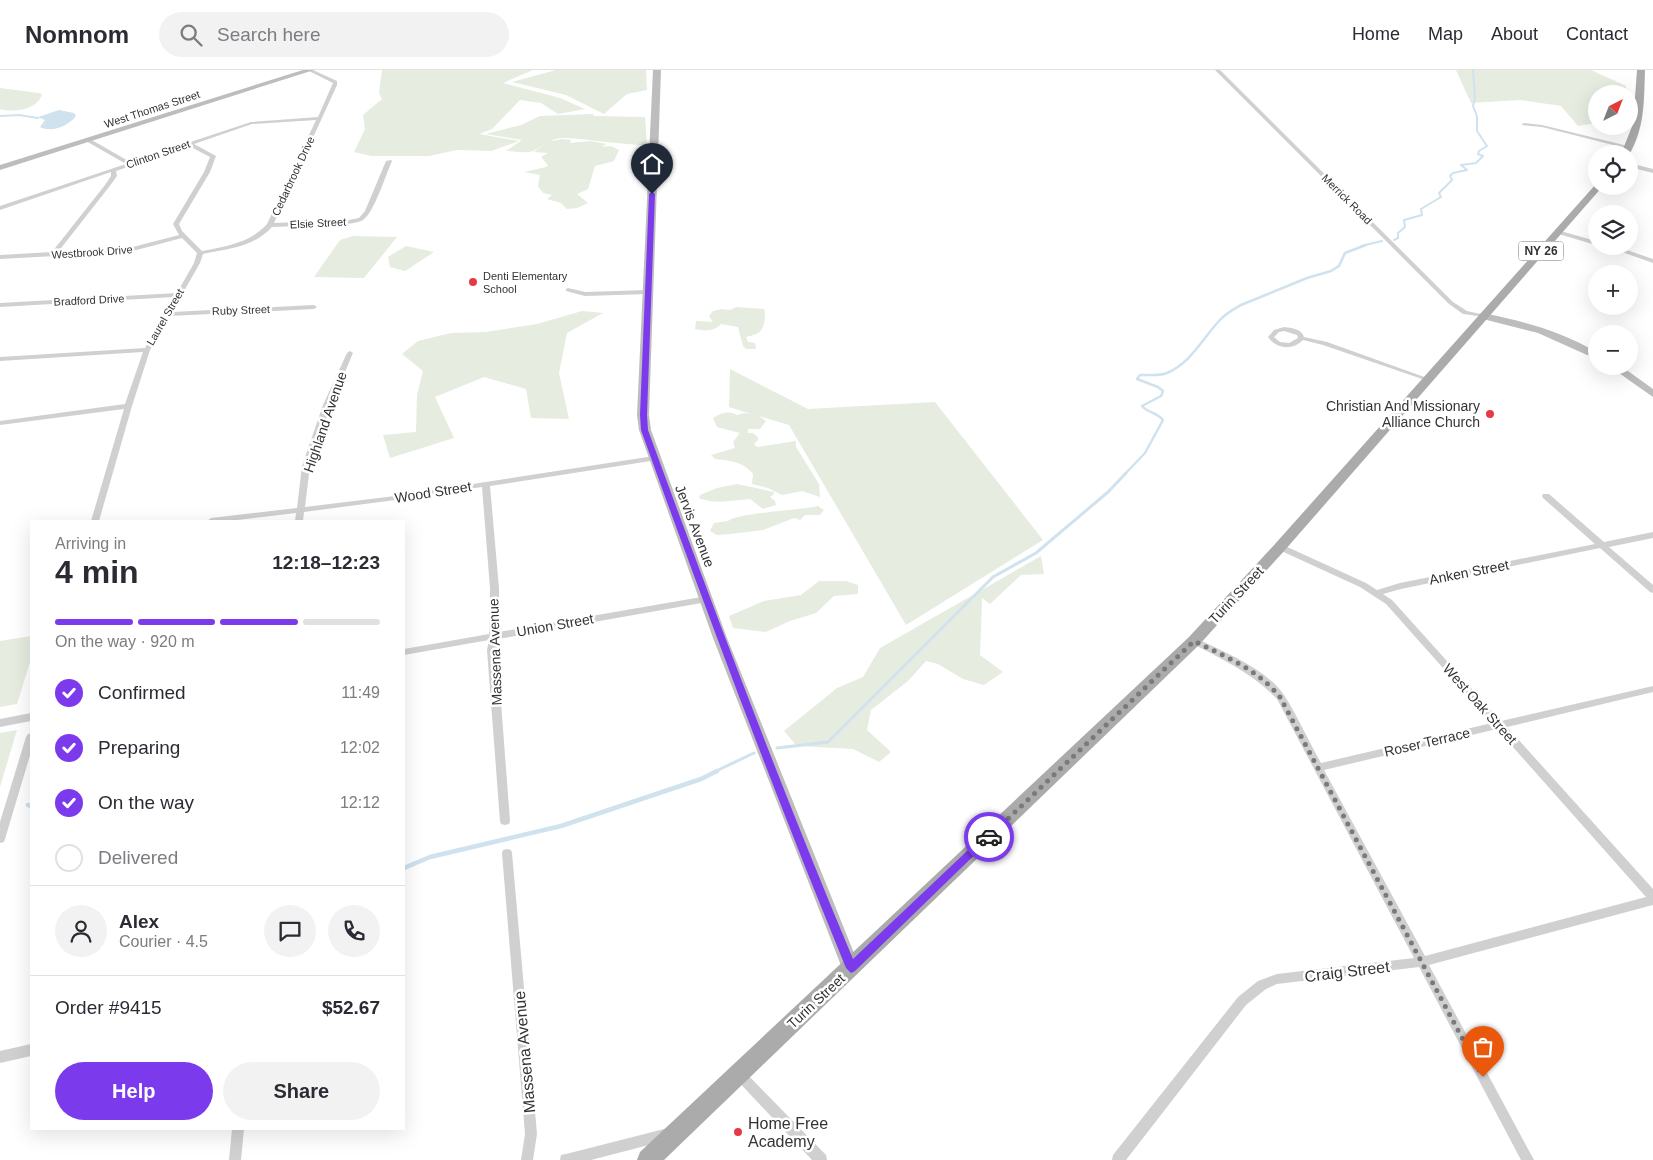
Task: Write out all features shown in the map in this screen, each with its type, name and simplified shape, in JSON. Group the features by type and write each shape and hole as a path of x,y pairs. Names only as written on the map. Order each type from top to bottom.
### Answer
{"main road":[{"path":"1630,145 1638,127 1641,70"},
{"name":"Turin Street","path":"648,1160 1194,641 1280,547 1591,195"}],"street":[{"name":"Cedarbrook Drive","path":"200,253 256,238 265,232 270,225 335,85 334,82 310,70"},
{"name":"West Thomas Street","path":"0,168 310,70"},
{"name":"Jervis Avenue","path":"657,70 643,415 645,430 800,843 851,968"},
{"name":"Merrick Road","path":"1217,70 1451,303 1465,313 1483,316"},
{"name":"Clinton Street","path":"0,208 251,123 320,118"},
{"path":"1524,124 1542,126 1607,145"},
{"path":"88,140 130,164"},
{"path":"190,144 213,156 213,160 178,220 177,229 182,236 196,246 200,253"},
{"name":"Elsie Street","path":"270,225 349,222 361,219 368,211 389,160"},
{"path":"1638,167 1653,171"},
{"path":"53,255 107,186 114,176 113,170"},
{"path":"1557,232 1588,241"},
{"name":"Westbrook Drive","path":"0,258 130,250 182,236"},
{"name":"Laurel Street","path":"95,520 128,406 147,350 197,263 200,253"},
{"path":"1635,255 1653,261"},
{"path":"568,290 585,294 648,292"},
{"name":"Bradford Drive","path":"0,305 178,295"},
{"name":"Ruby Street","path":"167,314 314,307"},
{"path":"1483,316 1501,319 1546,333 1575,344 1588,351"},
{"path":"1301,338 1325,343 1427,380"},
{"path":"0,359 147,350"},
{"name":"Highland Avenue","path":"299,520 306,466 327,405 350,353"},
{"path":"1627,375 1653,394"},
{"path":"0,423 128,406"},
{"name":"Wood Street","path":"219,520 395,498 654,458"},
{"name":"Massena Avenue","path":"486,484 493,572 495,636 492,650 506,821"},
{"path":"1546,496 1653,590"},
{"path":"1602,546 1653,535"},
{"name":"Anken Street","path":"1377,593 1400,586 1602,546"},
{"name":"West Oak Street","path":"1280,547 1377,593 1389,602 1653,898"},
{"name":"Union Street","path":"405,652 707,599"},
{"path":"1194,641 1252,671 1267,682 1280,697 1420,962 1528,1160"},
{"name":"Roser Terrace","path":"1318,768 1653,689"},
{"path":"0,723 30,717"},
{"path":"0,839 30,740"},
{"name":"Massena Avenue","path":"507,853 531,1134 526,1160"},
{"name":"Craig Street","path":"1118,1160 1242,1000 1262,985 1278,979 1420,962 1653,898"},
{"path":"0,1057 30,1050"},
{"path":"739,1074 821,1160"},
{"path":"235,1160 238,1130"},
{"path":"566,1160 678,1132"}],"shaded area":[{"path":"382,70 533,70 503,83 560,98 585,109 558,114 541,103 520,100 492,129 479,134 519,141 491,151 457,150 429,156 371,156 354,152 365,129 363,115 382,99 379,93"},
{"path":"556,70 646,70 647,90 627,94 604,114 566,95 512,82"},
{"path":"1456,70 1591,70 1624,85 1588,85 1588,124 1578,126 1561,106 1520,100 1471,103"},
{"path":"0,88 42,94 36,104 24,109 11,111 0,109"},
{"path":"593,114 594,116 645,117 647,145 560,138 552,140 533,151 520,152 506,151 522,140 486,134 521,125 540,116"},
{"path":"562,139 571,140 570,143 591,141 606,144 602,147 611,146 619,150 614,161 595,166 588,189 577,194 588,203 577,208 567,209 561,203 547,199 552,195 543,193 538,186 540,175 524,172 546,167 548,165 541,157 548,153 534,152 548,142"},
{"path":"353,236 397,237 364,278 314,277 340,240"},
{"path":"406,246 434,252 405,271 390,267 388,257"},
{"path":"736,307 764,309 765,319 762,329 757,334 746,337 748,342 755,343 756,349 746,349 743,346 738,327 721,324 709,330 695,329 696,321 713,322 709,316 713,311 730,310"},
{"path":"582,311 603,313 567,333 559,373 569,419 531,418 526,389 484,377 435,397 454,438 390,458 383,435 416,432 417,395 423,371 402,354 418,341 451,333 486,332 537,324"},
{"path":"730,369 808,409 935,402 1043,540 906,625 789,425 759,416 766,421 760,429 748,429 748,433 753,433 758,437 754,444 757,447 796,441 796,447 819,484 820,497 802,491 782,495 768,488 752,484 753,474 745,466 736,462 715,459 711,455 735,448 733,442 740,433 717,427 713,418 728,412 737,415 751,414 729,407"},
{"path":"737,484 774,492 770,497 775,501 776,505 763,509 750,499 718,502 699,498 700,495 717,488"},
{"path":"818,506 824,510 820,515 805,515 800,520 794,518 763,530 717,535 710,531 714,523 728,521 733,518"},
{"path":"1041,556 1044,574 1021,575 990,604 982,598 980,655 1003,672 984,685 963,679 938,664 926,661 908,681 871,710 867,730 891,752 879,762 853,749 797,746 784,731 837,688 863,677 880,648"},
{"path":"819,581 846,581 858,585 858,594 834,596 816,613 790,621 766,632 733,628 729,616 764,601 801,595"},
{"path":"30,636 30,662 17,704 0,707 0,641"},
{"path":"17,730 0,787 0,733"}],"water":[{"path":"59,110 74,113 76,116 60,128 45,129 40,127 45,120 38,117"}],"waterway":[{"path":"1394,240 1398,238 1398,233 1405,227 1404,220 1422,215 1421,209 1441,197 1439,193 1452,180 1450,176 1453,173 1467,170 1461,165 1476,163 1483,156 1478,154 1479,151 1487,146 1477,131 1477,116 1473,106 1475,98 1473,70"},
{"path":"0,116 19,115 38,118"},
{"path":"1361,246 1382,241"},
{"path":"1124,475 1145,453 1163,420 1142,406 1161,396 1163,391 1158,387 1137,379 1140,375 1161,375 1175,369 1196,350 1221,318 1233,310 1307,278 1331,271 1339,266 1345,253 1366,245"},
{"path":"777,748 828,742 993,577 1036,553 1108,492 1126,473"},
{"path":"714,772 754,753"},
{"path":"405,868 430,857 561,826 701,779 717,771"}],"way so far":[{"path":"989,837 1194,641 1252,671 1267,682 1280,697 1483,1077"}],"place":[{"name":"Denti Elementary School","path":"473,282"},
{"name":"Christian And Missionary Alliance Church","path":"1490,414"},
{"name":"Home Free Academy","path":"738,1132"}],"route":[{"path":"652,194 643,415 645,430 665,490 692,557 720,638 851,968 989,837"}]}
